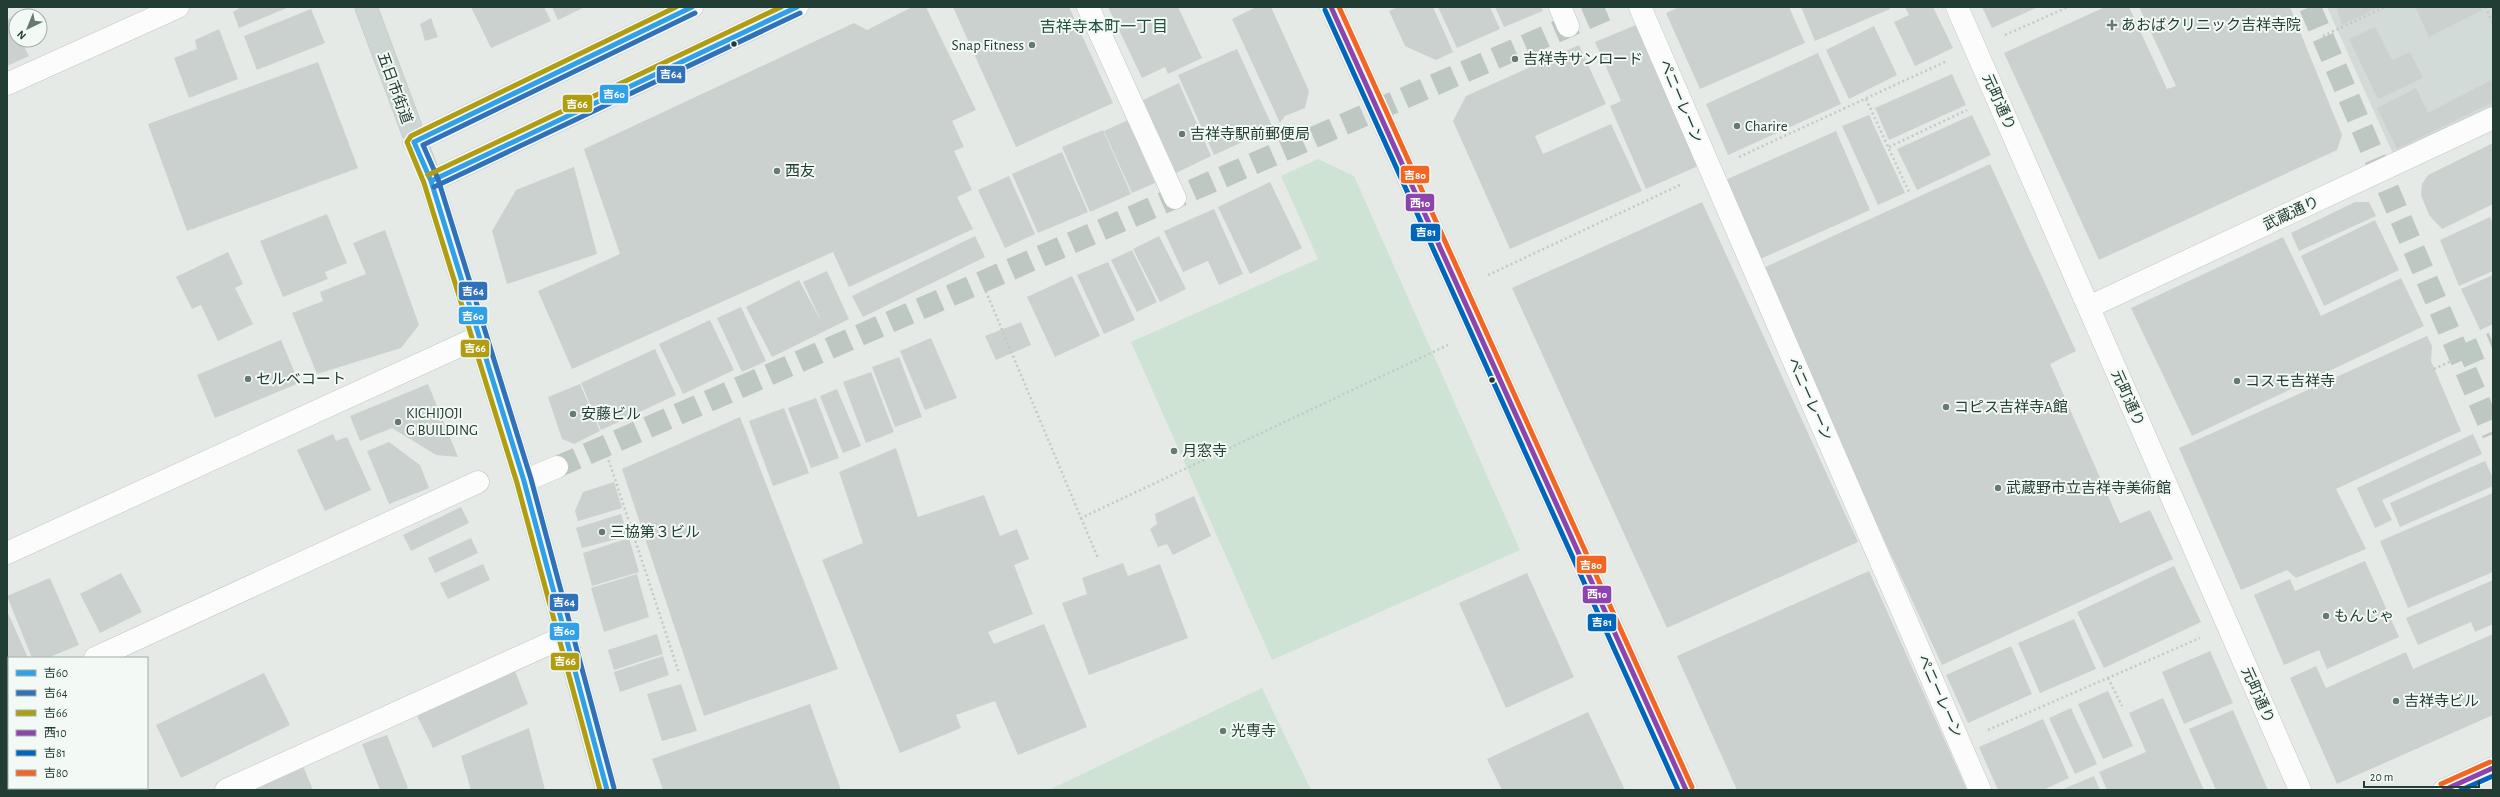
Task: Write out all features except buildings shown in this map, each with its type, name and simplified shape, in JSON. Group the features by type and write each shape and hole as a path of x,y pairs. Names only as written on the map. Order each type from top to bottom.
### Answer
{"main road":[{"name":"五日市街道","path":"366,7 414,142 431,182 524,481 607,790"}],"street":[{"path":"7,84 178,7"},
{"path":"414,142 692,7"},
{"path":"431,182 797,7"},
{"path":"1088,7 1175,198"},
{"path":"1331,7 1686,790"},
{"path":"1560,7 1568,26"},
{"name":"ペニーレーン","path":"1640,7 1980,790"},
{"name":"元町通り","path":"1957,7 2300,790"},
{"name":"武蔵通り","path":"2088,307 2493,118"},
{"path":"7,553 479,337"},
{"path":"524,481 558,467"},
{"path":"97,657 478,482"},
{"path":"226,790 566,636"},
{"path":"2444,790 2493,768"}],"path":[{"path":"1459,288 1975,48 2068,7"},
{"path":"2323,36 2385,7"},
{"path":"2485,7 2493,23"},
{"path":"2488,13 2493,11"},
{"path":"1889,147 1996,96"},
{"path":"1866,99 1909,192"},
{"path":"982,282 1098,558"},
{"path":"1081,518 1448,345"},
{"path":"2434,369 2460,357"},
{"path":"604,446 679,673"},
{"path":"1960,742 2228,626"},
{"path":"2108,678 2122,706"}],"shaded area":[{"path":"2327,7 2493,7 2493,109 2394,156"}],"green space":[{"path":"1318,159 1354,176 1520,550 1272,660 1131,342 1318,259 1281,176"},
{"name":"光専寺","path":"1262,688 1311,790 1049,790"}],"tunnel":[{"path":"557,467 1613,7"},
{"path":"2310,7 2493,434"},
{"path":"2460,357 2493,343"}],"transit line":[{"name":"吉66","path":"600,790 517,483 424,183 407,142 411,136 676,7"},
{"name":"吉60","path":"607,790 524,481 431,181 414,142 692,7"},
{"name":"吉66","path":"428,175 781,7"},
{"name":"吉60","path":"431,181 797,7"},
{"name":"西10","path":"1331,7 1686,790"},
{"name":"吉80","path":"1339,7 1692,787"},
{"name":"吉81","path":"1325,10 1678,790"},
{"name":"吉64","path":"614,788 531,479 438,179 423,145 695,13"},
{"name":"吉64","path":"434,187 800,13"},
{"name":"吉80","path":"2441,784 2490,762"},
{"name":"西10","path":"2444,790 2493,768"},
{"name":"吉81","path":"2461,790 2493,776"}],"place":[{"name":"あおばクリニック吉祥寺院","path":"2112,25"},
{"name":"Snap Fitness","path":"1032,45"},
{"name":"吉祥寺サンロード","path":"1515,59"},
{"name":"Charire","path":"1737,126"},
{"name":"吉祥寺駅前郵便局","path":"1182,134"},
{"name":"西友","path":"777,171"},
{"name":"セルベコート","path":"248,379"},
{"name":"コスモ吉祥寺","path":"2237,381"},
{"name":"コピス吉祥寺A館","path":"1946,407"},
{"name":"安藤ビル","path":"573,414"},
{"name":"KICHIJOJI G BUILDING","path":"398,422"},
{"name":"月窓寺","path":"1174,451"},
{"name":"武蔵野市立吉祥寺美術館","path":"1998,488"},
{"name":"三協第３ビル","path":"602,532"},
{"name":"もんじゃ","path":"2326,616"},
{"name":"吉祥寺ビル","path":"2396,701"},
{"name":"光専寺","path":"1223,731"}],"district":[{"name":"吉祥寺本町一丁目","path":"1104,26"}]}
